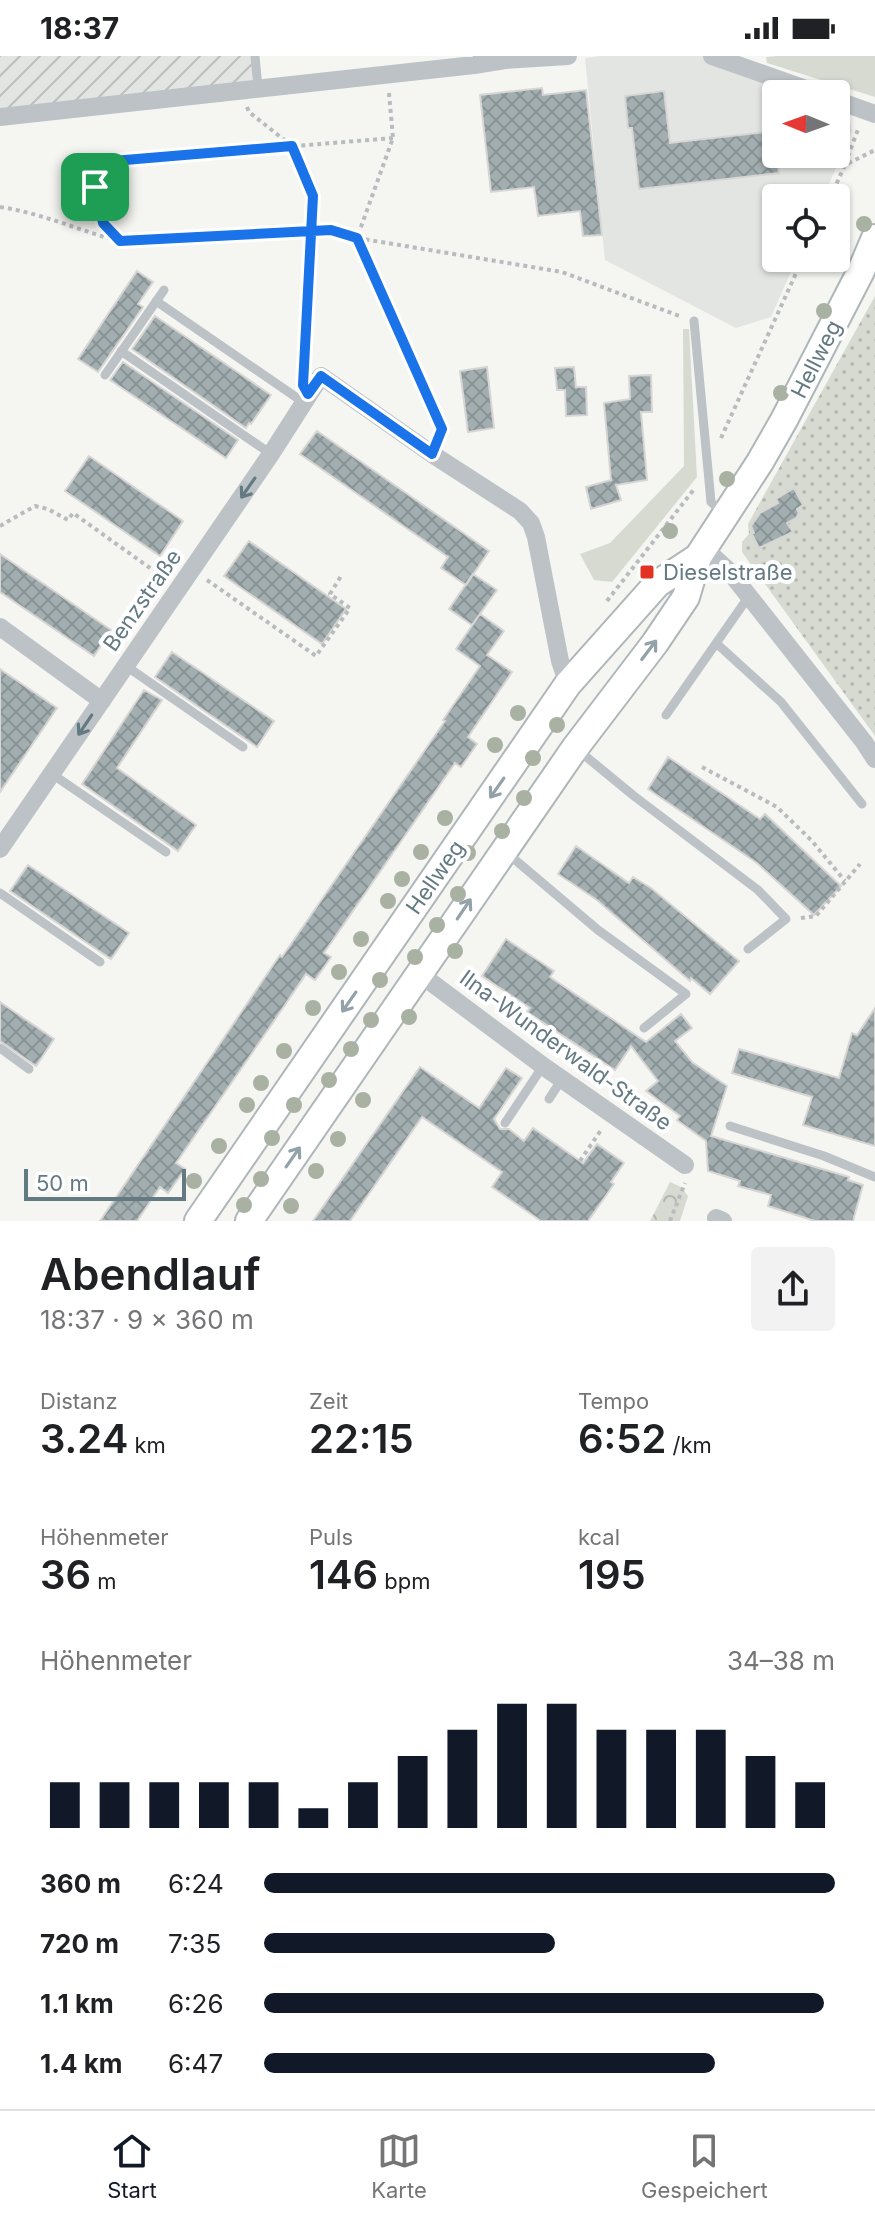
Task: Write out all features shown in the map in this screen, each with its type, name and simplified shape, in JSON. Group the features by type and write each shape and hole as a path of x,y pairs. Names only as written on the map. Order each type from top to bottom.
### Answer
{"main road":[{"name":"Hellweg","path":"249,1221 575,748 686,597 701,552 784,420 875,238"},
{"name":"Hellweg","path":"198,1221 568,684 657,584 701,552"},
{"path":"568,684 602,712"}],"street":[{"path":"0,117 505,60 568,56"},
{"path":"712,56 742,61 787,80"},
{"path":"850,105 870,112"},
{"name":"Benzstraße","path":"0,849 271,454 321,376 432,454"},
{"path":"432,454 520,511 531,523 560,661 568,684"},
{"path":"701,552 729,571 875,759"},
{"path":"0,627 102,701"},
{"name":"Ilna-Wunderwald-Straße","path":"420,974 543,1066 685,1165"}],"lane":[{"path":"248,89 255,56"},
{"path":"105,375 164,290"},
{"path":"156,301 306,398"},
{"path":"694,321 711,502 725,514"},
{"path":"121,351 271,454"},
{"path":"666,715 749,596"},
{"path":"716,643 781,702 862,804"},
{"path":"126,666 243,747"},
{"path":"575,748 758,890 786,919 748,949"},
{"path":"52,774 166,852"},
{"path":"504,851 598,930 686,994 644,1028"},
{"path":"0,893 100,962"},
{"path":"0,1048 29,1069"},
{"path":"505,1123 543,1066"},
{"path":"549,1099 562,1079"},
{"path":"730,1126 824,1156 875,1177"}],"path":[{"path":"387,75 393,138 357,238 442,429 432,454"},
{"path":"248,89 249,112 292,146 313,196 303,385 306,398"},
{"path":"850,154 870,112"},
{"path":"120,241 103,223 95,187 113,161 393,138"},
{"path":"850,162 875,150"},
{"path":"0,207 32,212 75,229 120,241 331,230 357,238 562,272 694,321"},
{"path":"0,526 35,506 68,520 73,513 179,588"},
{"path":"192,570 316,656 350,608 330,594 341,576"},
{"path":"702,767 777,807 812,841 845,881"},
{"path":"786,919 816,916 860,864"},
{"path":"580,1161 612,1114"},
{"path":"670,1221 686,1186 685,1165"}],"shaded area":[{"path":"0,56 253,56 254,72 252,81 0,109"},
{"path":"702,56 770,80 762,80 762,168 836,168 829,184 762,184 762,272 791,272 771,317 736,328 605,260 585,58"}],"green space":[{"path":"875,56 875,97 850,89 850,80 821,80 767,63 766,57"},
{"path":"875,296 875,736 742,552 742,542 749,534 748,524"},
{"path":"683,329 689,329 697,477 612,582 594,580 580,554 610,543 684,466"},
{"path":"670,1182 681,1187 688,1196 680,1221 650,1221"}],"building":[{"path":"542,88 543,95 586,90 602,235 583,236 580,211 538,216 534,187 491,192 480,95"},
{"path":"664,91 670,143 762,132 762,168 778,168 779,173 639,189 625,96"},
{"path":"137,271 153,282 138,304 143,307 98,372 78,359"},
{"path":"155,316 271,395 251,424 246,428 132,349"},
{"path":"123,362 238,440 226,458 110,380"},
{"path":"487,367 494,428 468,432 460,371"},
{"path":"574,367 576,387 586,387 587,415 566,416 565,390 557,390 555,368"},
{"path":"651,375 652,412 641,412 647,480 616,485 621,500 591,509 586,487 611,480 604,403 630,399 629,376"},
{"path":"317,431 489,551 466,585 441,568 448,557 300,454"},
{"path":"89,456 183,521 160,556 65,491"},
{"path":"794,488 803,505 797,509 799,513 796,518 787,523 793,532 759,548 751,526 760,513 778,503 776,499"},
{"path":"249,541 346,609 322,644 224,576"},
{"path":"0,554 111,630 94,656 0,592"},
{"path":"473,574 497,590 472,625 449,609"},
{"path":"480,614 504,631 487,655 512,672 468,737 477,744 461,767 455,763 324,953 331,957 315,980 306,974 176,1163 185,1169 168,1193 160,1187 137,1221 100,1221 480,666 456,649"},
{"path":"172,652 274,721 257,747 155,677"},
{"path":"0,669 57,708 0,792"},
{"path":"144,690 162,700 117,768 196,825 178,851 82,784"},
{"path":"668,757 760,819 765,814 841,886 814,915 757,863 648,789"},
{"path":"576,846 629,883 633,877 651,888 739,961 710,994 691,978 690,981 597,900 558,874"},
{"path":"28,865 129,933 111,959 10,891"},
{"path":"506,939 554,971 550,977 646,1042 681,1014 692,1028 675,1041 692,1062 727,1086 711,1136 849,1177 848,1180 863,1185 853,1221 815,1221 768,1206 771,1195 738,1186 740,1181 708,1171 706,1141 677,1120 680,1116 646,1091 658,1081 631,1046 615,1070 527,1012 530,1008 482,976"},
{"path":"0,1002 54,1039 36,1066 0,1041"},
{"path":"875,1008 875,1146 803,1125 812,1097 732,1073 739,1049 839,1078 852,1033 857,1035"},
{"path":"420,1067 479,1108 506,1068 522,1078 494,1119 500,1129 509,1129 524,1141 533,1128 583,1163 597,1144 624,1163 611,1182 614,1184 588,1221 541,1221 492,1187 502,1172 422,1117 350,1221 313,1221"}],"place":[{"name":"Dieselstraße","path":"647,572"}],"route":[{"path":"95,187 103,223 120,241 312,231 331,230 357,238 442,429 432,454 321,376 308,394 303,385 312,231 313,196 292,146 113,161 95,187"}]}
